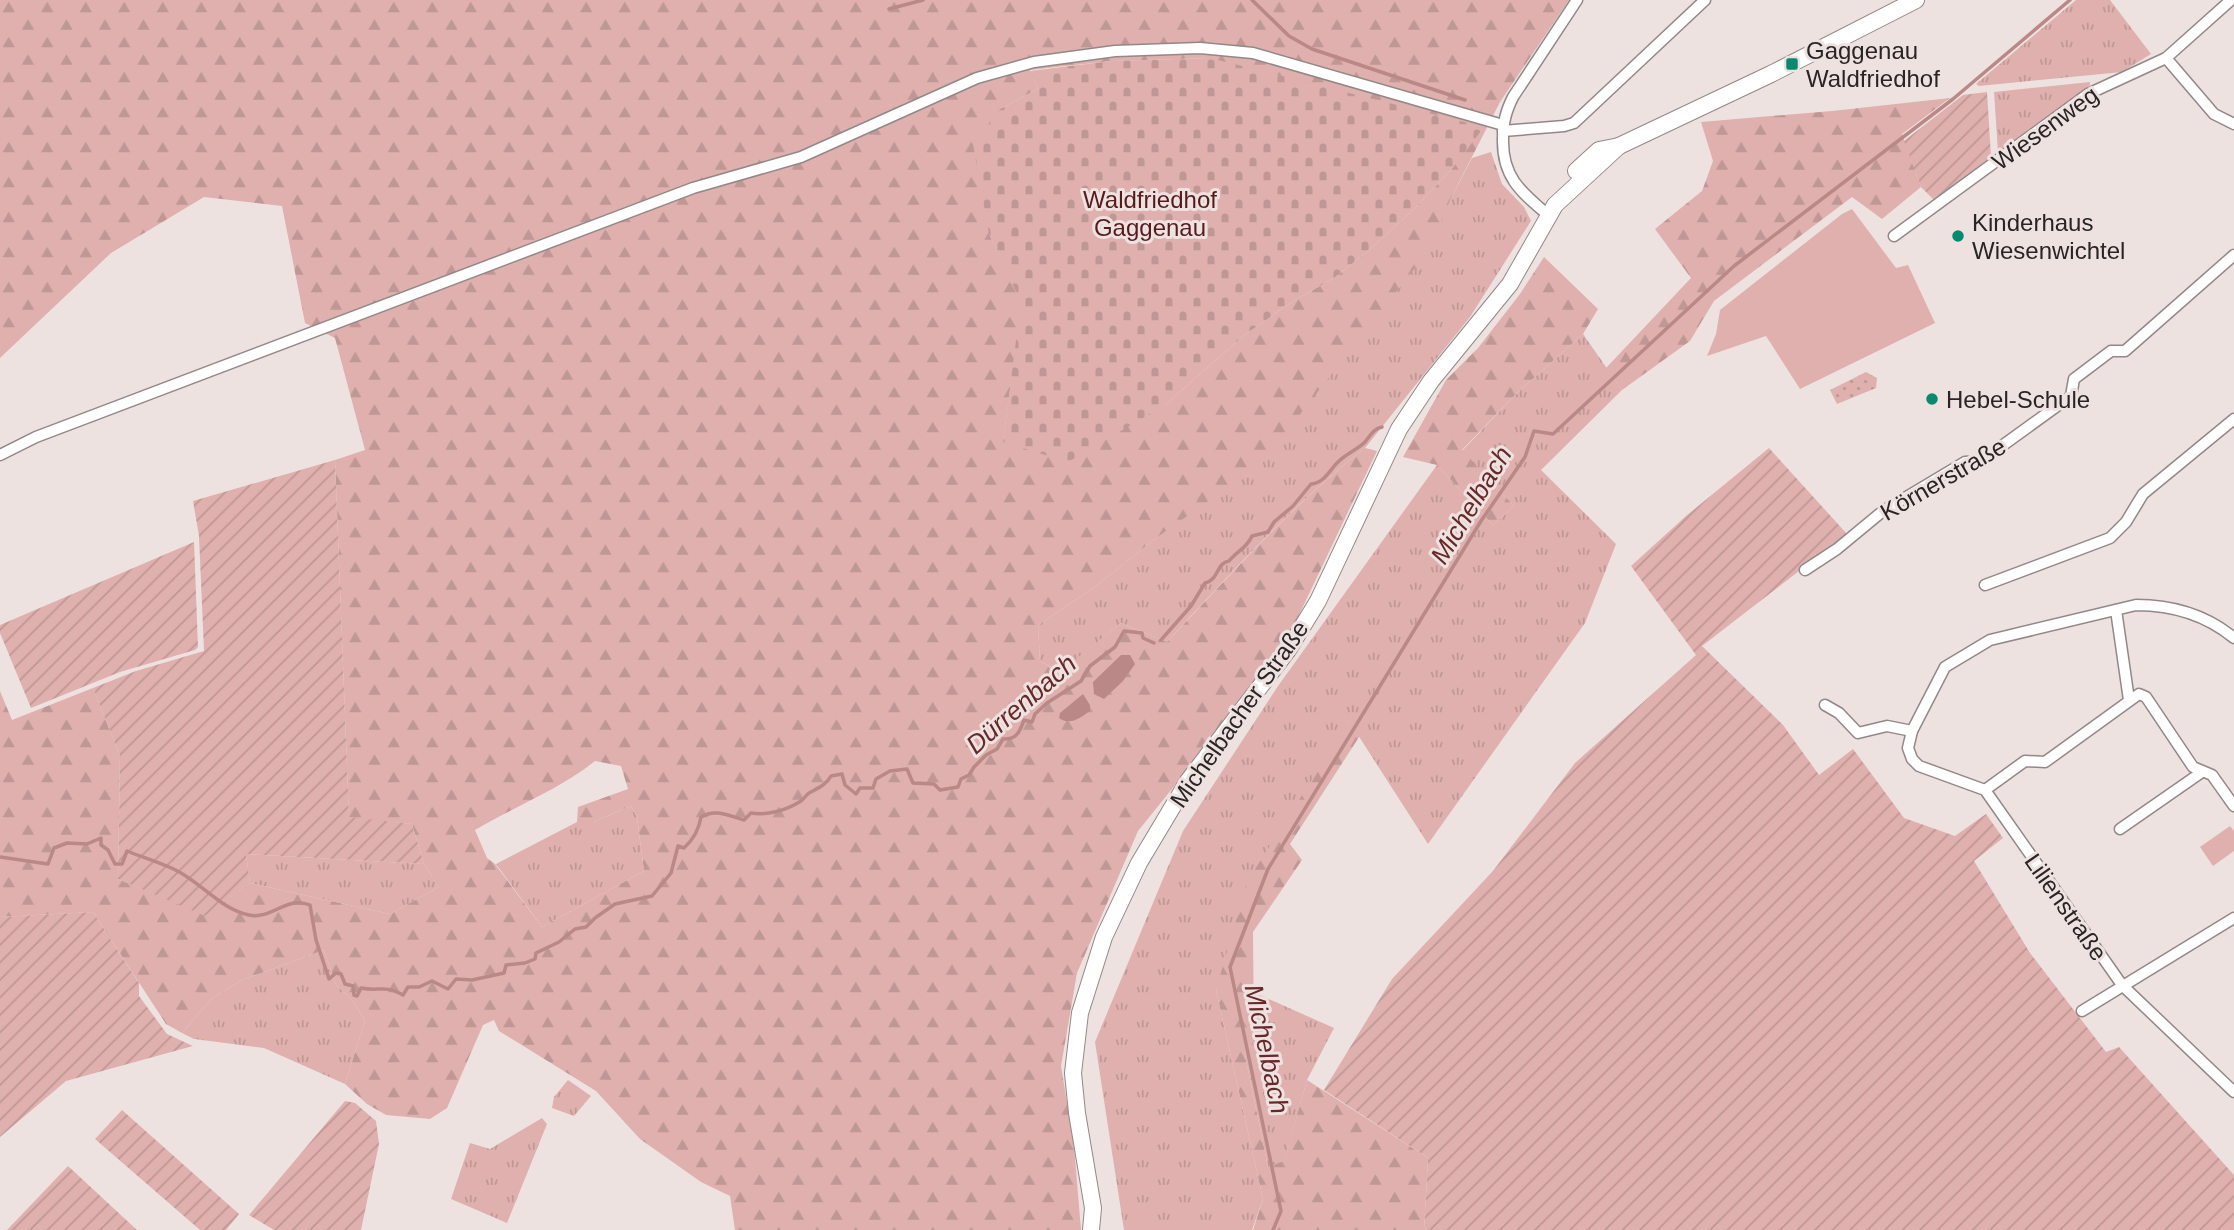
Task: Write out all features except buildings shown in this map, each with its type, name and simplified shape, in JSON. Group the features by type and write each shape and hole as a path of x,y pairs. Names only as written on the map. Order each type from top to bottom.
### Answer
{"main road":[{"name":"Michelbacher Straße","path":"1091,1230 1093,1208 1073,1073 1080,1013 1104,937 1139,863 1188,781 1288,650 1318,601 1399,429 1431,381 1510,284 1552,210 1558,191 1578,168 1599,150 1619,146 1771,75 1916,0"}],"street":[{"path":"1552,210 1518,188 1510,175 1503,153 1503,128 1505,112 1513,97 1577,0"},
{"path":"0,455 36,437 667,198 801,157 977,78 1034,62 1115,51 1200,47 1253,53 1503,128 1564,126 1574,123 1705,0"},
{"name":"Wiesenweg","path":"1894,236 2088,94 2166,58 2231,0"},
{"path":"2166,58 2214,114 2234,124"},
{"name":"Körnerstraße","path":"1805,570 1837,549 1883,511 1965,461 1981,461 2071,397 2074,379 2110,351 2125,351 2234,255"},
{"path":"1985,585 2110,538 2126,522 2143,494 2234,419"},
{"path":"2234,638 2221,627 2197,614 2158,605 2136,605 1990,639 1945,667 1912,731 1908,748 1912,759 1919,766 1985,790 2025,761 2045,762 2139,694 2146,697 2193,767 2211,775 2234,806"},
{"path":"2116,610 2129,700"},
{"path":"1825,705 1839,713 1858,733 1887,726 1912,731"},
{"path":"2120,829 2202,772"},
{"name":"Lilienstraße","path":"1985,790 2122,985 2234,1092"},
{"path":"2081,1011 2234,918"}],"green space":[{"path":"0,0 1569,0 1500,102 1450,200 1430,249 1261,464 1156,538 1096,586 1038,625 1040,661 1060,672 1121,623 1167,642 1262,541 1312,493 1365,448 1377,451 1298,617 1239,706 1138,831 1077,973 1061,1066 1074,1146 1081,1230 735,1230 730,1196 701,1182 640,1139 596,1091 499,1031 494,1020 483,1025 447,1108 430,1119 386,1115 367,1104 345,1084 365,1021 352,1000 336,985 324,950 240,981 211,999 182,1033 166,1024 93,912 0,917 0,691 12,720 93,688 120,756 118,879 205,915 250,883 390,914 439,887 424,864 412,824 349,818 335,460 365,450 335,338 305,323 282,206 204,197 111,253 0,358","holes":["1210,58 1452,169 1367,252 1334,278 1295,300 1243,336 1165,405 1003,442 1022,302 989,234 1000,109 1038,89 1030,70 1111,61","595,761 621,766 628,789 578,807 577,822 593,822 631,806 637,817 644,871 542,927 495,864 487,858 475,830 552,789"]},
{"path":"2076,0 2110,0 2151,54 2122,72 1979,86 1976,84"},
{"name":"Waldfriedhof Gaggenau","path":"1210,58 1484,127 1452,169 1367,252 1334,278 1295,300 1243,336 1165,405 1068,462 1003,442 1021,302 989,234 973,144 1000,109 1038,89 1030,71 1111,61"},
{"path":"2090,82 2090,85 1998,152 1994,92"},
{"path":"1987,92 1991,157 1934,200 1921,187 1904,141 1963,95"},
{"path":"1950,98 1902,134 1921,187 1882,219 1852,197 1714,301 1690,341 1622,390 1606,368 1691,278 1655,229 1702,191 1713,161 1701,122"},
{"path":"1491,152 1502,184 1524,207 1531,221 1470,317 1365,448 1287,517 1167,642 1121,623 1061,672 1040,661 1038,625 1096,586 1156,538 1450,200 1472,158"},
{"path":"1852,209 1896,268 1908,265 1935,323 1800,389 1766,336 1707,356 1716,334 1720,310 1842,214"},
{"path":"1544,257 1598,309 1583,334 1517,393 1462,450 1514,506 1493,525 1437,465 1403,457 1446,380 1478,348 1520,294"},
{"path":"1583,334 1622,390 1541,470 1616,544 1585,623 1428,844 1349,721 1216,990 1263,1199 1252,1230 1124,1230 1095,1042 1183,831 1278,686 1437,465 1493,525 1514,506 1462,451 1517,393"},
{"path":"1866,372 1877,378 1876,388 1837,404 1830,390"},
{"path":"1769,448 1847,534 1702,646 1783,725 1819,775 1853,749 1904,818 1955,836 1986,814 2003,838 1974,861 2030,953 2106,1052 2119,1047 2234,1175 2234,1230 1424,1230 1428,1158 1324,1090 1392,979 1493,871 1575,763 1696,655 1631,566 1686,516"},
{"path":"335,460 349,817 412,824 424,864 246,854 250,883 205,916 118,879 120,756 93,688 136,671 204,651 199,536 193,501"},
{"path":"194,542 198,647 120,672 31,708 0,633 0,625"},
{"path":"1349,721 1361,734 1290,844 1302,860 1253,932 1254,1039 1245,1055 1268,1167 1284,1161 1307,1080 1428,1158 1424,1230 1253,1230 1263,1199 1216,990 1247,882"},
{"path":"631,806 637,817 644,871 542,927 496,864 577,822 593,822"},
{"path":"2230,826 2234,831 2234,851 2213,866 2200,847"},
{"path":"246,854 424,864 439,887 390,914 250,883"},
{"path":"93,912 139,983 139,996 167,1034 193,1046 66,1081 0,1137 0,917"},
{"path":"324,950 336,985 352,1000 365,1021 345,1084 264,1048 194,1039 182,1033 211,999 240,981"},
{"path":"1253,992 1334,1028 1307,1080 1284,1162 1268,1167 1245,1055 1254,1039"},
{"path":"568,1080 591,1096 574,1116 552,1108 554,1097"},
{"path":"345,1101 355,1103 376,1121 379,1144 361,1230 274,1230 249,1215"},
{"path":"122,1110 239,1214 226,1230 200,1230 95,1139"},
{"path":"542,1118 547,1124 507,1223 451,1199 470,1143 490,1149"},
{"path":"68,1166 137,1230 7,1230"}],"shaded area":[{"path":"1121,655 1130,655 1135,664 1123,681 1104,699 1094,694 1093,682"},
{"path":"1083,694 1090,705 1090,711 1071,721 1059,718 1060,713"}],"waterway":[{"path":"889,9 923,0"},
{"path":"1252,0 1289,36 1312,49 1465,100"},
{"name":"Michelbach","path":"1273,1230 1281,1211 1230,967 1268,869 1481,521 1525,457 1534,431 1553,434 1734,266 1953,99 2070,0"},
{"name":"Dürrenbach","path":"1161,640 1191,606 1205,583 1213,579 1225,562 1245,547 1252,536 1268,532 1274,522 1293,506 1311,484 1323,479 1340,460 1382,427"},
{"name":"Dürrenbach","path":"0,857 48,864 54,848 67,843 87,844 101,838 101,845 108,850 115,864 122,864 127,851 162,864 181,873 239,912 257,916 294,903 310,905 316,940 329,979 336,973 341,974 345,984 353,986 354,995 357,996 361,988 386,989 403,995 408,987 419,987 432,981 448,989 456,979 472,980 504,973 506,965 535,959 536,953 559,942 575,929 586,927 615,904 652,896 671,873 678,846 684,848 697,830 701,817 707,814 717,813 744,820 751,813 764,814 783,810 801,801 831,776 842,774 845,785 856,794 860,788 873,788 876,779 890,771 907,769 913,783 934,784 940,790 958,787 961,779 969,775 986,755 997,749 1003,739 1017,734 1024,720 1032,722 1035,714 1047,703 1081,681 1090,666 1115,647 1124,631 1142,633 1143,638 1154,643"}],"place":[{"name":"Gaggenau Waldfriedhof","path":"1792,64"},
{"name":"Kinderhaus Wiesenwichtel","path":"1958,236"},
{"name":"Hebel-Schule","path":"1932,399"}]}
